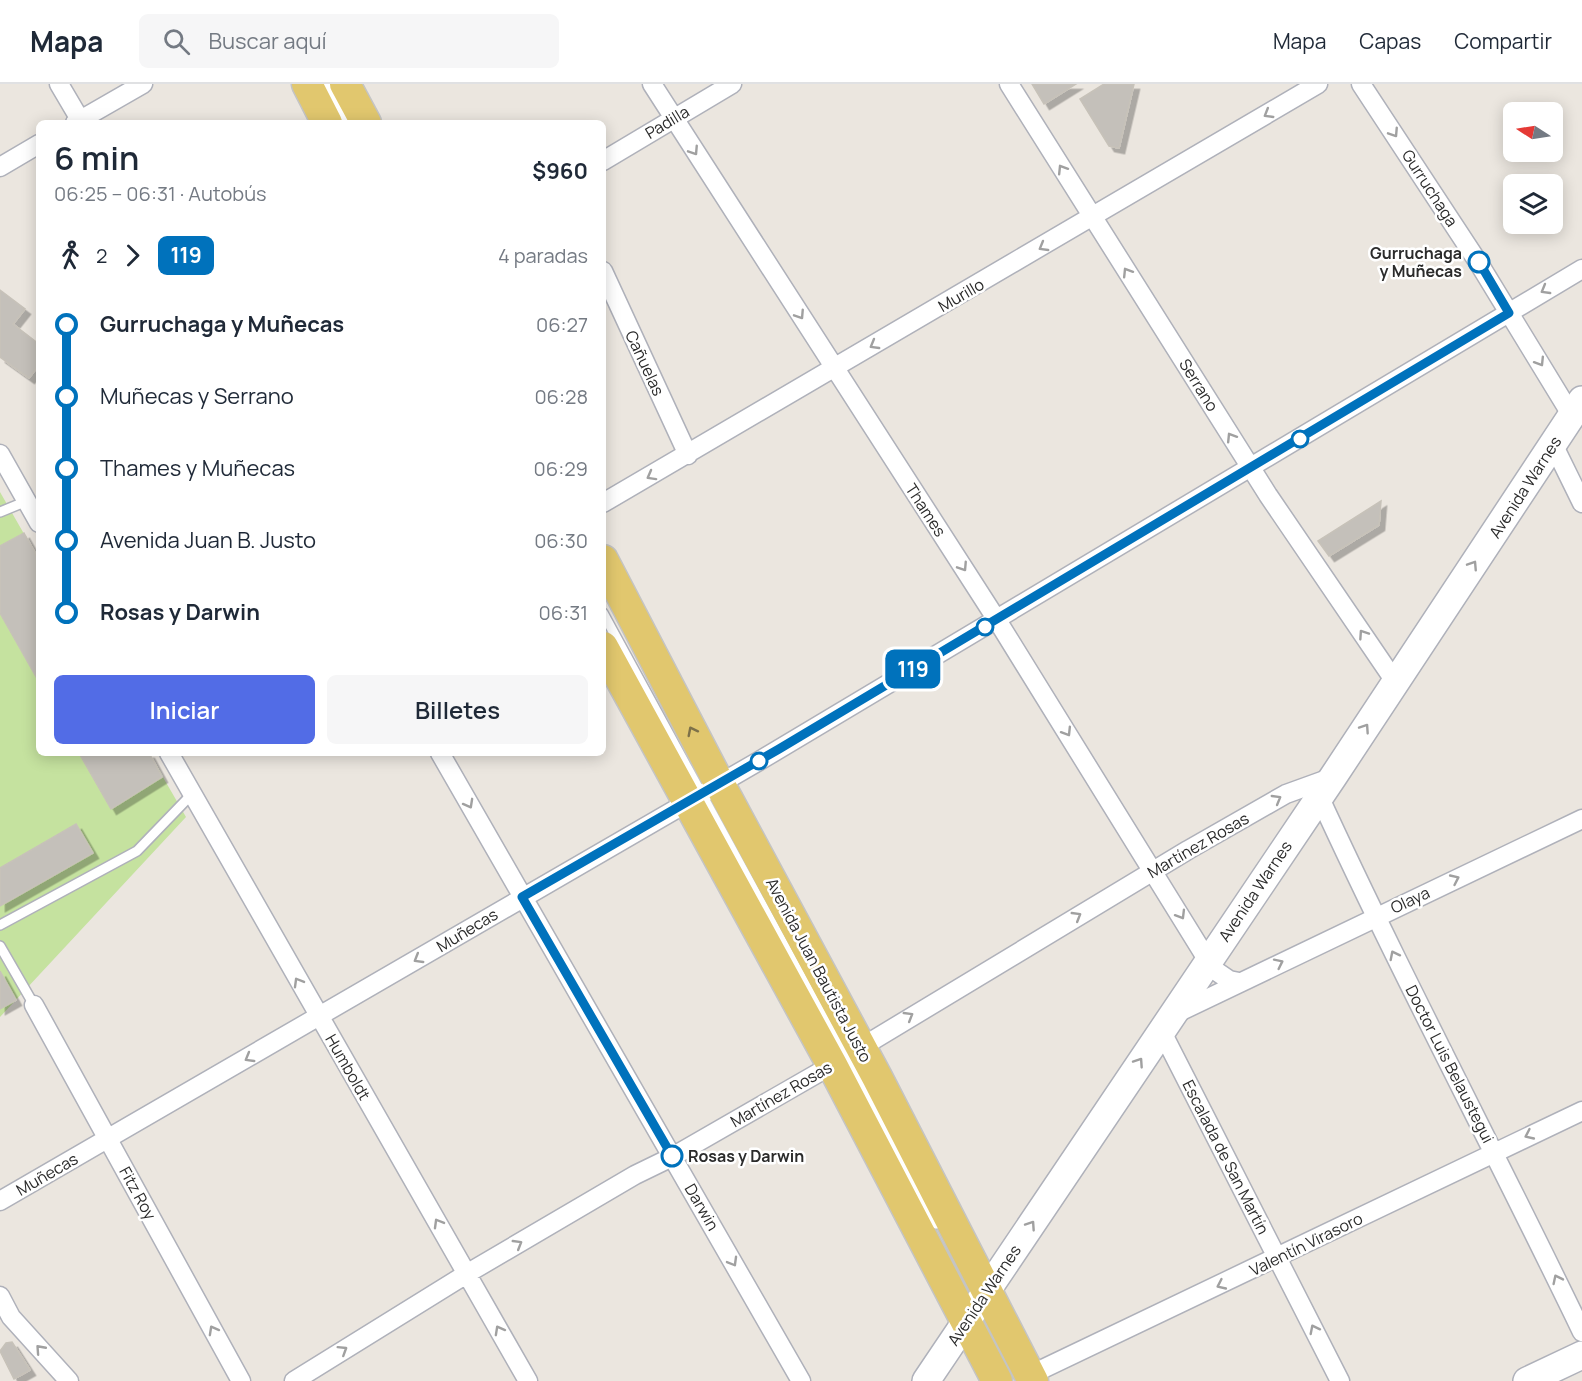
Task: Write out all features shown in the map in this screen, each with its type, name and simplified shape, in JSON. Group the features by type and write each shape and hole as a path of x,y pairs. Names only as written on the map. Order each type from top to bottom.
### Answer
{"main road":[{"path":"307,84 325,120"},
{"path":"345,84 364,120"},
{"name":"Avenida Warnes","path":"926,1381 1165,1023 1208,948 1326,787 1577,408"},
{"name":"Avenida Juan Bautista Justo","path":"606,567 703,793 846,1056 977,1305 1031,1378"},
{"name":"Avenida Juan Bautista Justo","path":"606,651 703,793"},
{"name":"Avenida Juan Bautista Justo","path":"977,1305 997,1381"},
{"path":"1527,1381 1582,1355"}],"street":[{"path":"59,84 78,120"},
{"path":"82,120 143,84"},
{"name":"Thames","path":"652,84 997,620 1154,870 1208,948"},
{"name":"Padilla","path":"606,159 732,84"},
{"name":"Serrano","path":"1009,84 1251,468 1395,683"},
{"name":"Murillo","path":"606,501 1093,218 1318,84"},
{"name":"Gurruchaga","path":"1361,84 1509,313 1577,408"},
{"path":"0,166 36,146"},
{"name":"Muñecas","path":"0,1201 319,1018 997,620 1582,269"},
{"name":"Cañuelas","path":"606,277 688,455"},
{"path":"1554,444 1582,503"},
{"path":"0,454 33,498"},
{"name":"Humboldt","path":"171,756 528,1381"},
{"name":"Darwin","path":"442,756 801,1381"},
{"name":"Martínez Rosas","path":"294,1381 468,1273 635,1175 846,1056 1154,870 1286,794 1326,787"},
{"name":"Doctor Luis Belaustegui","path":"1326,787 1375,917 1495,1151 1582,1332"},
{"name":"Olaya","path":"1165,1023 1239,982 1582,819"},
{"path":"1208,948 1220,976 1239,982"},
{"name":"Fitz Roy","path":"34,1005 241,1381"},
{"name":"Escalada de San Martín","path":"1165,1023 1340,1381"},
{"name":"Valentín Virasoro","path":"1031,1378 1495,1151 1582,1111"},
{"path":"0,1296 5,1319 69,1381"}],"lane":[{"path":"326,84 344,120"},
{"path":"0,512 33,498"},
{"path":"606,618 703,793"},
{"path":"0,925 137,851 192,794"},
{"path":"0,946 34,1005"},
{"path":"846,1056 867,1080 892,1143"},
{"path":"846,1056 942,1235"}],"green space":[{"path":"0,492 36,555 36,756 151,756 186,817 0,1017"}],"building":[{"path":"1032,84 1076,84 1044,104"},
{"path":"1104,84 1134,84 1119,148 1109,146 1080,99"},
{"path":"0,290 25,309 13,324 36,342 36,369 29,378 0,357"},
{"path":"1381,501 1379,525 1329,556 1318,541"},
{"path":"24,533 36,555 36,677 0,613 0,546"},
{"path":"81,756 151,756 162,777 111,809"},
{"path":"76,824 93,853 0,906 0,868"},
{"path":"0,971 16,1000 0,1009"},
{"path":"12,1342 30,1370 14,1379 0,1351 6,1343"}],"bus line":[{"name":"119","path":"672,1156 522,897 779,749 1509,313 1479,262"}],"place":[{"name":"Gurruchaga y Muñecas","path":"1479,262"},
{"name":"Rosas y Darwin","path":"672,1156"}]}
